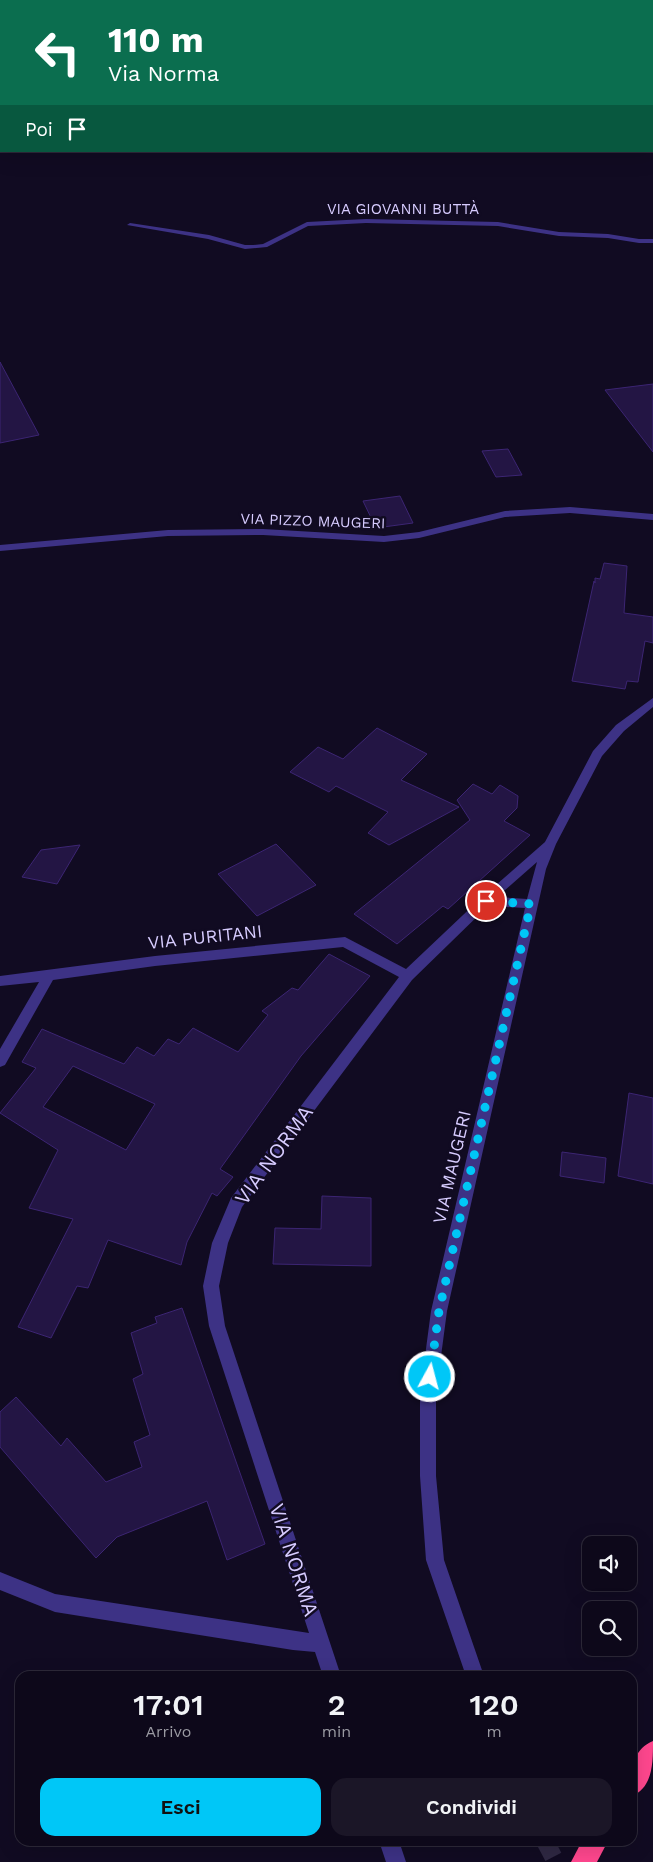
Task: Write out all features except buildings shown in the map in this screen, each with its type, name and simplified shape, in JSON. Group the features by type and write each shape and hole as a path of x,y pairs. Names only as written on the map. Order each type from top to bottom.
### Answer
{"highway":[{"path":"637,1777 653,1753"},
{"path":"582,1862 593,1846"}],"street":[{"name":"VIA GIOVANNI BUTTÀ","path":"130,225 209,237 254,247 265,246 307,224 366,221 498,224 559,234 608,236 639,241 653,241"},
{"name":"VIA PIZZO MAUGERI","path":"0,548 168,533 262,532 384,539 456,527 505,514 570,510 653,517"},
{"name":"VIA MAUGERI","path":"473,1671 435,1560 428,1476 428,1394 439,1311 540,869 550,844 597,754 620,728 653,701"},
{"name":"VIA NORMA","path":"330,1671 217,1326 211,1286 220,1243 236,1203 406,976 550,844"},
{"path":"486,901 531,904"},
{"name":"VIA PURITANI","path":"0,980 49,976 155,961 345,942 406,976"},
{"path":"0,1061 49,976"},
{"path":"0,1581 55,1603 294,1641 321,1643"},
{"path":"391,1846 396,1862"}],"tunnel":[{"path":"548,1846 556,1862"}],"route":[{"path":"430,1377 439,1311 531,904 486,901"}]}
